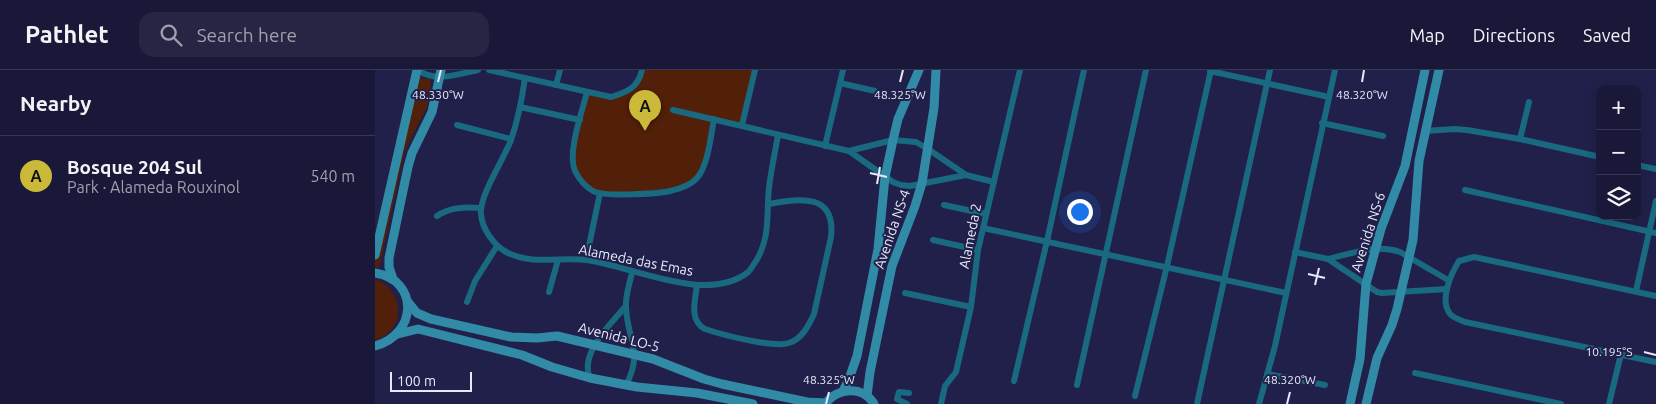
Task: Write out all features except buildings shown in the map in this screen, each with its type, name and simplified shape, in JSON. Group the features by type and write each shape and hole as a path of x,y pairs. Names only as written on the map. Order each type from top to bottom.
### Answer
{"street":[{"path":"375,255 418,70 424,74 478,70"},
{"path":"489,70 611,97 628,91 640,80 642,70"},
{"path":"557,85 560,70"},
{"path":"742,126 755,70"},
{"path":"825,146 843,70"},
{"name":"Avenida NS-4","path":"843,391 857,356 877,256 885,177 893,140 899,119 919,70"},
{"name":"Avenida NS-4","path":"867,396 869,372 892,266 922,183 934,108 936,70"},
{"name":"Alameda 2","path":"941,404 945,386 956,372 971,307 978,250 1020,70"},
{"path":"1014,381 1084,70"},
{"path":"1077,385 1146,70"},
{"path":"1197,404 1270,70"},
{"path":"1259,404 1286,293 1335,70"},
{"name":"Avenida NS-6","path":"1350,404 1360,359 1366,284 1385,217 1405,166 1425,70"},
{"path":"1366,404 1377,358 1392,325 1409,257 1414,229 1418,168 1439,70"},
{"path":"1135,396 1167,266 1210,71 1329,96"},
{"path":"393,279 389,267 389,258 403,187 412,152 433,112 440,74"},
{"path":"467,302 475,281 497,246 485,227 481,208 491,181 511,139 520,107 525,78"},
{"path":"839,83 875,91"},
{"path":"587,92 573,155 575,170 582,182 594,192 611,194 667,192 684,187 697,178 703,165 711,138 714,119"},
{"path":"1520,139 1529,102"},
{"path":"520,107 581,120"},
{"path":"673,110 849,151 885,177 901,185 910,186 966,175"},
{"path":"1322,123 1383,136"},
{"path":"457,125 511,139"},
{"path":"1425,131 1455,129 1520,139 1596,156"},
{"name":"Alameda das Emas","path":"497,246 517,256 536,260 586,260 632,272 697,285 734,281 749,272 764,247 771,175 778,135"},
{"path":"849,151 893,140 916,142 966,175 994,182"},
{"path":"1641,166 1656,169"},
{"path":"1465,190 1652,232"},
{"path":"586,260 600,193"},
{"path":"697,285 696,322 705,329 764,342 788,344 796,340 809,326 814,314 831,237 832,227 829,212 824,206 815,202 793,201 768,204"},
{"path":"1636,291 1652,232 1656,201"},
{"path":"944,206 986,214"},
{"path":"437,216 444,211 456,208 481,208"},
{"path":"983,228 1286,293"},
{"path":"933,240 978,250"},
{"path":"1328,259 1376,248 1392,250 1409,257 1449,280"},
{"path":"1295,252 1328,259 1377,292 1447,289"},
{"path":"1656,296 1474,257 1459,261 1449,280 1447,289 1447,306 1450,314 1465,322 1656,362"},
{"path":"549,292 558,260"},
{"path":"626,385 634,366 635,353 625,307 632,272"},
{"path":"375,273 393,279"},
{"name":"Avenida LO-5","path":"393,279 417,313 431,319 511,337 557,336 635,353 721,384 825,404"},
{"path":"905,293 971,307"},
{"path":"399,334 407,319 408,302"},
{"path":"590,378 587,366 594,345 625,307"},
{"path":"376,347 399,334 413,329 522,355 590,378 626,385 697,393 753,404"},
{"path":"1609,404 1621,354"},
{"path":"1415,373 1561,404"},
{"path":"1267,374 1325,385"},
{"path":"825,404 836,393 856,390 867,396 874,404"},
{"path":"907,404 897,399 899,392 909,392"}],"shaded area":[{"path":"642,70 755,70 742,125 714,119 711,138 697,178 667,192 594,192 575,170 573,155 587,92 611,97 628,91"},
{"path":"419,76 423,79 431,79 428,105 405,150 379,268 375,267 375,260"},
{"path":"375,279 392,292 397,301 398,310 393,328 375,340"}],"place":[{"name":"Bosque 204 Sul","path":"645,131"}]}
